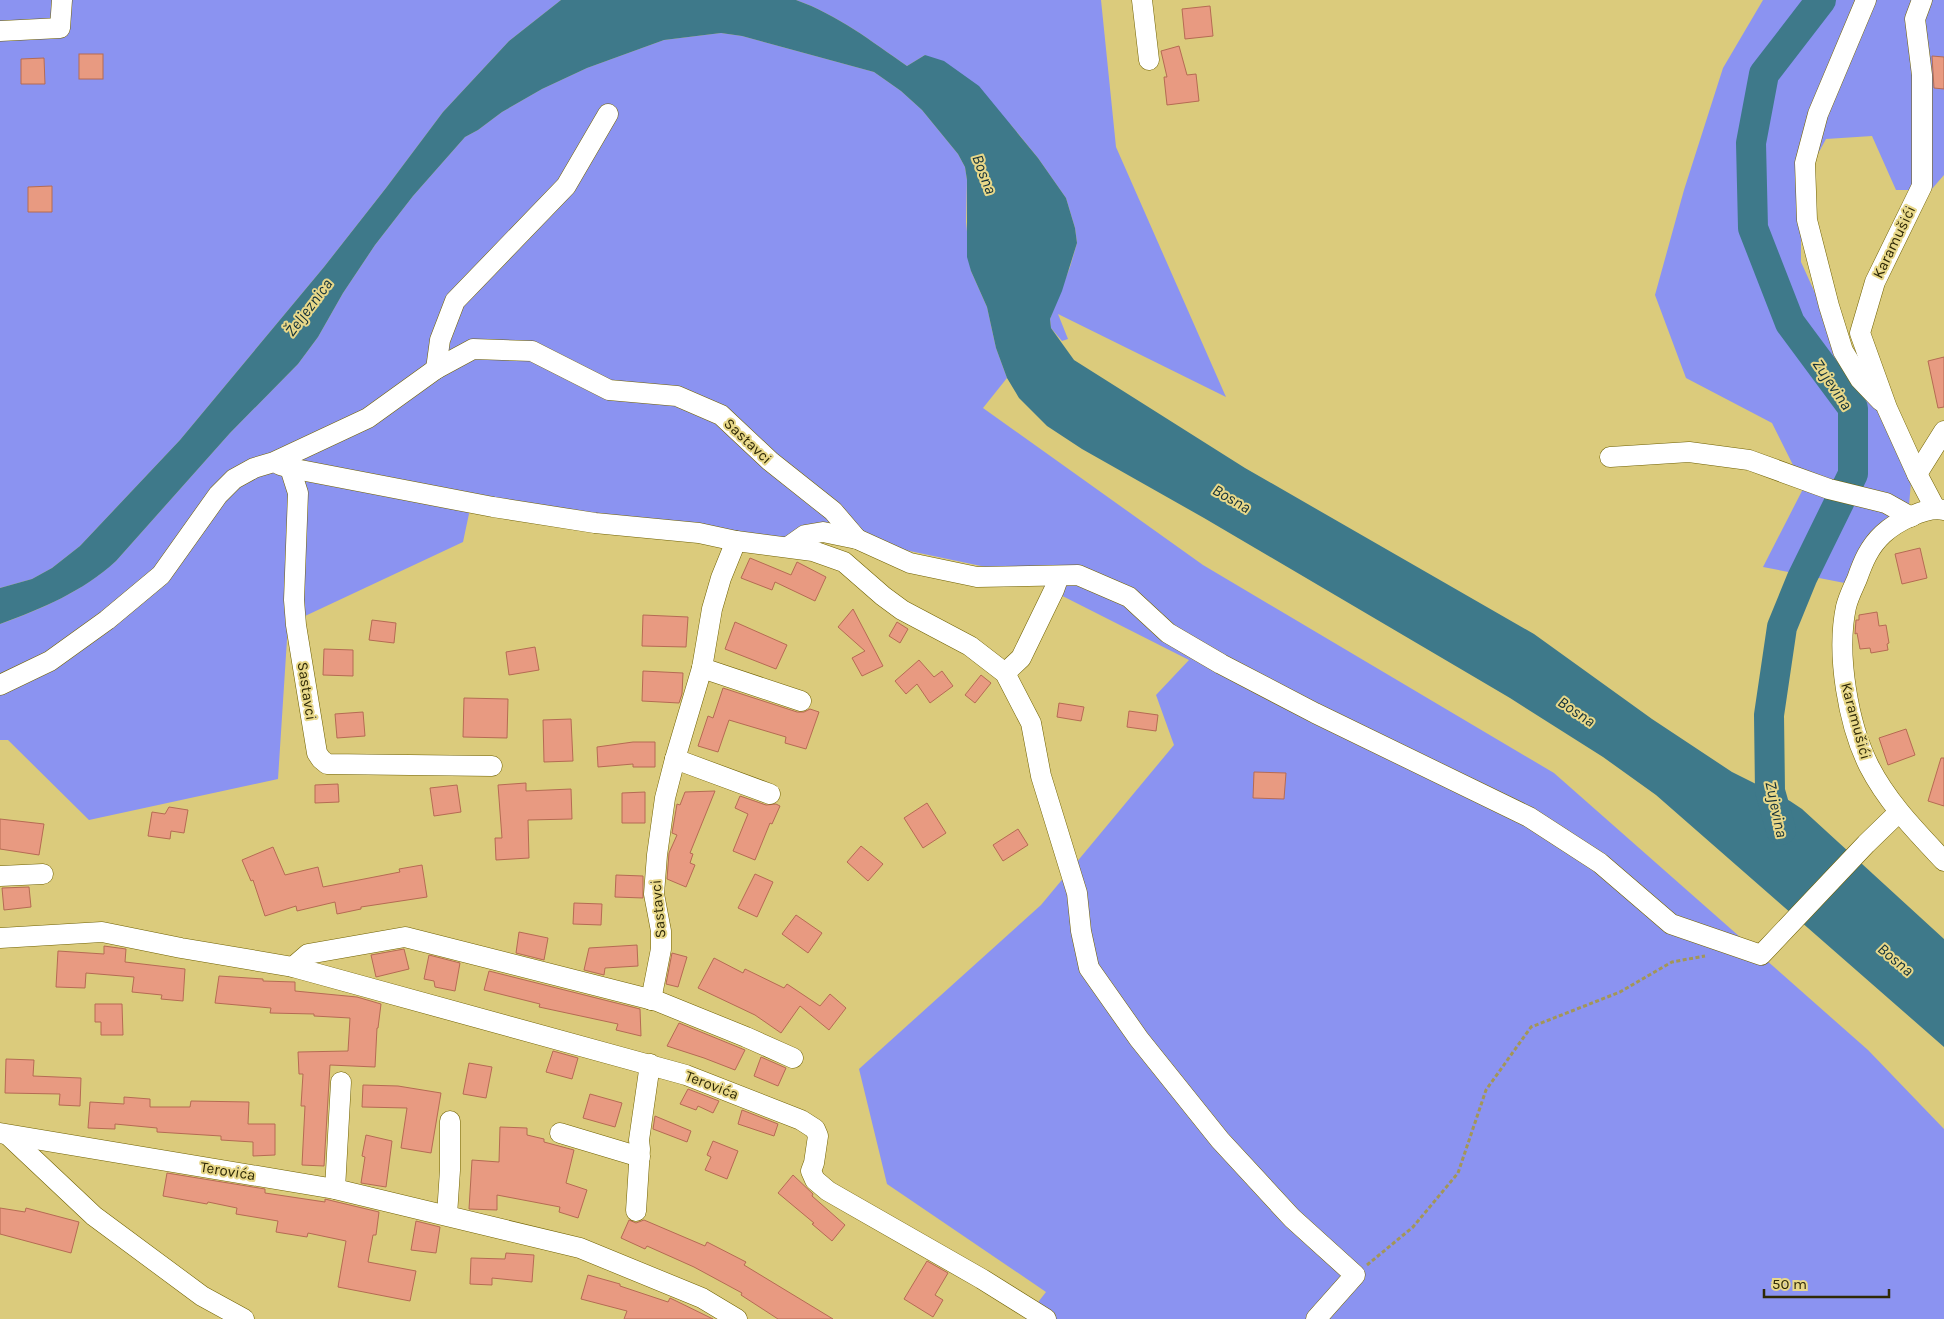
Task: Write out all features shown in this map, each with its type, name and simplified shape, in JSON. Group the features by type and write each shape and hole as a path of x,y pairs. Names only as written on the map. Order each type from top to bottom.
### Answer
{"street":[{"path":"0,31 60,28 62,0"},
{"path":"1142,0 1149,60"},
{"path":"1866,0 1818,114 1805,163 1807,220 1829,306 1843,351 1860,379 1887,408"},
{"name":"Karamušići","path":"1922,0 1915,19 1922,75 1922,186 1875,282 1860,333 1887,408 1917,474 1940,509 1894,524 1879,538 1866,555 1846,607 1842,645 1844,679 1859,740 1868,765 1882,790 1899,812 1944,861"},
{"path":"436,368 440,340 455,301 566,186 608,114"},
{"name":"Sastavci","path":"0,685 50,661 107,620 161,575 218,495 234,479 254,468 282,465 368,418 436,368 473,349 532,351 609,390 677,396 721,415 770,462 833,511 857,539"},
{"path":"1917,474 1944,431"},
{"path":"1610,457 1689,452 1750,460 1829,489 1886,503 1911,517"},
{"path":"282,465 493,507 595,523 699,533 736,541 813,551 844,562 902,610 970,646 1005,673 1031,723 1041,776 1077,893 1081,931 1089,968 1139,1039 1220,1140 1292,1218 1355,1275 1316,1319"},
{"name":"Sastavci","path":"282,465 298,494 294,574 296,625 317,753 321,760 327,764 492,766"},
{"path":"788,547 805,535 823,532 857,539 910,562 977,576 1078,575 1130,597 1168,634 1221,664 1315,713 1529,817 1600,863 1671,924 1761,955 1866,844 1899,812"},
{"name":"Sastavci","path":"651,1000 662,940 654,894 665,798 702,668 712,609 721,578 736,541"},
{"path":"1005,673 1021,658 1059,576"},
{"path":"702,668 801,701"},
{"path":"675,759 770,794"},
{"path":"0,876 43,874"},
{"name":"Terovića","path":"0,938 102,932 181,948 293,966 686,1075 801,1120 815,1129 818,1136 818,1144 811,1172 815,1180 828,1192 982,1279 1046,1319"},
{"path":"293,966 308,954 404,937 651,1000 746,1037 793,1058"},
{"path":"636,1211 640,1157 639,1140 650,1064"},
{"path":"335,1189 342,1082"},
{"path":"447,1215 450,1170 450,1121"},
{"path":"560,1133 640,1157"},
{"name":"Terovića","path":"4,1134 335,1189 580,1248 702,1298 737,1319"},
{"name":"Terovića","path":"4,1134 94,1216 202,1296 244,1319"}],"path":[{"path":"1355,1275 1413,1227 1458,1173 1486,1090 1531,1027 1620,992 1672,962 1706,956 1714,957"}],"shaded area":[{"path":"0,0 561,0 509,41 443,112 324,267 180,440 80,546 52,568 32,579 0,588"},
{"path":"796,0 1101,0 1116,147 1226,397 1058,314 1068,339 1062,341 1051,328 1050,319 1077,243 1075,228 1066,198 1038,158 1011,125 925,55 907,66 840,21"},
{"path":"1763,0 1944,0 1944,175 1931,190 1896,190 1872,136 1826,139 1801,185 1801,262 1840,348 1913,459 1908,517 1855,585 1763,567 1804,487 1772,423 1686,378 1655,295 1684,190 1723,68"},
{"path":"721,33 742,36 874,72 901,91 922,110 958,154 965,167 967,180 966,222 971,271 987,307 996,348 1007,378 983,408 1203,565 1554,773 1868,1050 1944,1129 1944,1319 1025,1319 1046,1292 887,1184 859,1069 1041,905 1174,745 1156,695 1189,660 1019,574 900,549 470,509 463,542 288,624 278,779 89,820 8,740 0,740 0,624 31,612 76,590 116,561 230,433 298,364 318,337 343,293 375,245 413,196 465,137 502,112 542,89 587,68 664,40"}],"water":[{"path":"561,0 796,0 840,21 907,66 925,55 944,61 979,86 1038,158 1066,198 1075,228 1077,243 1062,291 1050,319 1051,328 1074,360 1245,468 1534,634 1652,719 1732,772 1802,809 1944,939 1944,1047 1656,795 1603,757 1510,698 1204,518 1082,449 1047,426 1019,398 1007,378 996,348 987,307 967,257 967,180 965,167 958,154 922,110 901,91 874,72 742,36 721,33 664,40 587,68 542,89 502,112 465,137 413,196 375,245 343,293 318,337 298,364 230,433 116,561 90,582 76,590 31,612 0,624 0,588 32,579 52,568 80,546 180,440 324,267 443,112 509,41"}],"building":[{"path":"1210,6 1213,36 1185,39 1182,9"},
{"path":"1179,46 1187,75 1196,74 1199,101 1167,105 1164,77 1167,77 1161,51"},
{"path":"79,54 103,54 103,79 79,79"},
{"path":"1932,56 1944,57 1944,89 1934,88"},
{"path":"44,58 45,84 21,84 21,59"},
{"path":"52,186 52,212 28,212 28,187"},
{"path":"1944,357 1944,407 1938,408 1928,361"},
{"path":"1920,548 1927,578 1902,584 1895,554"},
{"path":"750,558 791,575 797,562 826,577 815,601 775,582 772,590 741,578"},
{"path":"853,609 883,666 862,676 852,658 865,651 838,627"},
{"path":"1877,612 1879,626 1886,625 1889,643 1887,644 1888,650 1871,653 1870,648 1860,649 1857,633 1855,634 1856,620 1859,620 1859,615"},
{"path":"643,615 688,617 686,647 642,646"},
{"path":"372,620 396,623 394,643 369,640"},
{"path":"735,622 787,645 776,669 725,649"},
{"path":"897,622 908,629 900,643 889,636"},
{"path":"535,647 539,670 509,675 506,652"},
{"path":"324,649 353,650 353,676 323,675"},
{"path":"919,660 934,677 942,671 953,686 930,703 917,684 906,694 895,681"},
{"path":"643,671 683,673 682,694 679,703 642,701"},
{"path":"981,675 991,683 975,703 965,695"},
{"path":"723,688 797,712 804,712 810,709 819,712 806,749 785,743 786,737 729,720 718,752 698,746 708,716 713,718"},
{"path":"464,698 508,699 507,738 463,737"},
{"path":"1059,703 1084,707 1081,721 1057,717"},
{"path":"1129,711 1158,715 1156,731 1127,727"},
{"path":"363,712 365,736 337,738 335,714"},
{"path":"571,719 573,761 544,762 543,720"},
{"path":"1906,729 1915,755 1888,765 1879,738"},
{"path":"633,742 655,742 655,767 633,767 633,764 598,767 597,747"},
{"path":"1941,758 1944,758 1944,806 1928,801"},
{"path":"1254,772 1286,773 1284,799 1253,798"},
{"path":"526,783 526,791 571,789 572,819 528,820 529,858 496,860 495,838 502,838 498,785"},
{"path":"338,784 339,802 315,803 315,785"},
{"path":"457,785 461,812 434,816 430,788"},
{"path":"715,791 690,853 693,854 690,863 695,865 686,887 667,879 669,853 677,835 672,833 677,804 680,805 685,792"},
{"path":"645,792 645,823 622,823 622,793"},
{"path":"740,796 766,805 776,804 780,806 772,824 770,823 755,860 733,851 748,814 735,808"},
{"path":"927,803 946,833 923,848 904,818"},
{"path":"169,807 188,810 184,833 171,831 170,839 148,836 152,812 165,814"},
{"path":"0,819 44,824 39,855 0,849"},
{"path":"1018,829 1028,845 1003,861 993,845"},
{"path":"861,846 883,864 868,881 847,862"},
{"path":"273,847 285,875 318,867 323,887 400,872 399,869 422,865 427,897 361,907 361,909 337,914 335,902 297,911 296,906 265,916 253,880 251,881 242,860"},
{"path":"755,874 773,882 757,917 738,908"},
{"path":"616,875 643,876 643,898 615,897"},
{"path":"29,887 31,907 4,910 2,888"},
{"path":"574,903 602,904 601,925 573,924"},
{"path":"796,915 822,933 808,953 782,934"},
{"path":"519,932 548,938 544,960 516,953"},
{"path":"637,945 638,966 605,968 604,975 584,970 589,948"},
{"path":"104,946 126,949 125,962 185,969 183,1001 161,999 162,995 132,992 134,977 86,973 85,988 56,987 58,951 104,954"},
{"path":"404,949 409,969 376,977 371,955"},
{"path":"672,953 687,957 678,987 666,984"},
{"path":"429,955 460,963 455,991 435,987 434,981 424,979"},
{"path":"714,958 743,973 745,969 784,988 787,984 820,1006 830,994 846,1008 829,1030 800,1006 781,1033 755,1015 698,988"},
{"path":"489,971 640,1009 641,1036 616,1030 618,1024 539,1007 540,1004 484,990"},
{"path":"219,976 263,979 263,981 295,982 295,991 357,997 381,1004 377,1028 375,1067 330,1065 324,1166 302,1165 305,1106 301,1106 303,1074 299,1074 298,1052 348,1051 350,1018 314,1016 314,1014 270,1013 271,1008 215,1003"},
{"path":"95,1004 122,1004 123,1035 101,1035 101,1022 95,1022"},
{"path":"679,1023 745,1050 735,1070 667,1046"},
{"path":"553,1051 578,1058 572,1079 546,1072"},
{"path":"761,1057 786,1068 778,1086 754,1076"},
{"path":"6,1059 34,1060 33,1076 81,1078 80,1106 59,1105 60,1094 5,1093"},
{"path":"469,1063 492,1067 486,1098 463,1094"},
{"path":"363,1085 398,1086 441,1093 431,1153 401,1148 407,1108 362,1107"},
{"path":"688,1089 719,1101 713,1113 698,1106 696,1110 680,1104"},
{"path":"590,1094 622,1103 615,1127 583,1118"},
{"path":"124,1097 150,1099 150,1107 190,1107 191,1101 249,1102 248,1124 275,1124 275,1155 253,1156 253,1142 221,1140 221,1136 157,1132 157,1128 115,1124 115,1129 88,1128 90,1102 124,1104"},
{"path":"742,1110 778,1124 774,1136 738,1124"},
{"path":"655,1116 691,1131 687,1142 653,1129"},
{"path":"500,1127 527,1128 527,1135 574,1150 566,1183 587,1190 578,1218 559,1212 560,1207 497,1195 497,1210 469,1209 472,1160 499,1162"},
{"path":"366,1135 392,1141 386,1187 361,1183 365,1157 362,1156"},
{"path":"713,1141 738,1151 727,1179 705,1170 711,1157 707,1155"},
{"path":"167,1173 265,1189 265,1193 325,1202 325,1199 379,1212 376,1235 373,1235 368,1262 416,1271 410,1301 338,1287 346,1241 308,1233 307,1237 276,1232 278,1221 236,1214 237,1208 163,1196"},
{"path":"793,1175 813,1194 812,1196 845,1225 832,1241 778,1193"},
{"path":"0,1208 25,1212 26,1208 79,1222 71,1253 0,1234"},
{"path":"629,1220 636,1223 644,1220 705,1246 707,1242 746,1262 744,1265 833,1319 778,1319 741,1295 742,1293 694,1267 647,1246 645,1249 621,1238"},
{"path":"416,1221 440,1227 436,1253 411,1250"},
{"path":"506,1253 534,1255 532,1282 492,1278 492,1285 470,1284 471,1258 505,1259"},
{"path":"927,1261 948,1273 935,1295 943,1300 933,1317 904,1299"},
{"path":"588,1275 620,1284 620,1286 668,1302 670,1298 713,1319 624,1319 627,1311 581,1299"}],"waterway":[{"name":"Zujevina","path":"1781,830 1770,791 1769,715 1782,627 1802,578 1853,474 1853,408 1790,323 1753,228 1751,143 1764,74 1821,0"}],"water label":[{"name":"Bosna","path":"985,174"},
{"name":"Željeznica","path":"308,307"},
{"name":"Bosna","path":"1232,498"},
{"name":"Bosna","path":"1577,711"},
{"name":"Bosna","path":"1896,959"}]}
